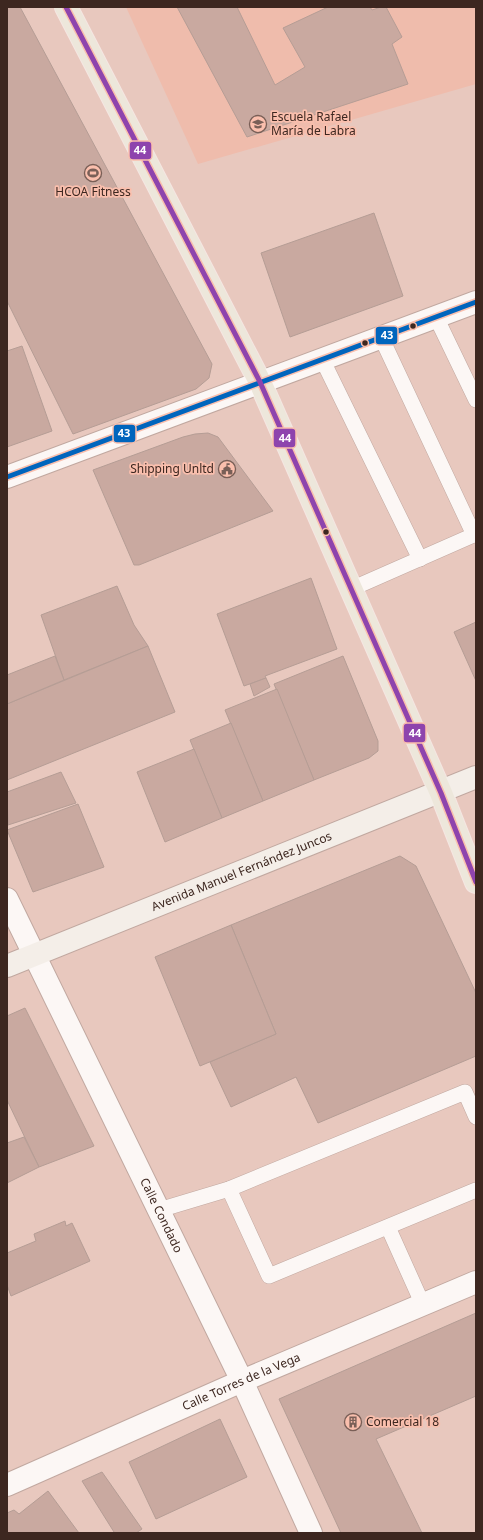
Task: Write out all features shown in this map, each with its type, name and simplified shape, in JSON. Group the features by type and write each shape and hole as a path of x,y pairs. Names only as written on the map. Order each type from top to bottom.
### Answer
{"main road":[{"path":"66,7 260,382 441,793 476,882"},
{"name":"Avenida Manuel Fernández Juncos","path":"7,966 476,778"}],"street":[{"path":"7,477 476,302"},
{"name":"Calle Condado","path":"7,899 242,1381 311,1533"},
{"name":"Calle Torres de la Vega","path":"7,1485 242,1381 476,1282"}],"lane":[{"path":"436,317 476,400"},
{"path":"351,589 475,535 381,338"},
{"path":"322,359 420,560"},
{"path":"159,1210 229,1189 465,1092 476,1117"},
{"path":"229,1189 270,1276 476,1190"},
{"path":"388,1227 423,1305"}],"shaded area":[{"name":"Escuela Rafael María de Labra","path":"126,7 476,7 476,84 198,164"}],"building":[{"path":"7,7 20,7 212,364 209,378 196,389 73,434 7,301"},
{"path":"177,7 237,7 275,85 305,67 283,28 328,7 370,7 372,10 386,7 402,37 392,44 408,84 247,137"},
{"path":"374,213 403,296 290,337 261,253"},
{"path":"22,346 52,431 7,447 7,351"},
{"path":"208,433 218,437 273,511 139,565 134,565 93,470 183,437"},
{"path":"311,578 337,649 265,676 266,678 244,686 217,614"},
{"path":"117,586 134,625 148,646 64,680 41,615"},
{"path":"476,622 476,681 454,632"},
{"path":"148,646 175,712 7,780 7,704"},
{"path":"55,656 64,680 7,704 7,675"},
{"path":"343,656 378,741 378,751 369,758 314,780 274,684"},
{"path":"266,678 270,687 254,696 250,684"},
{"path":"277,689 314,780 263,801 225,710"},
{"path":"231,723 263,801 222,818 190,740"},
{"path":"194,749 222,818 165,842 137,772"},
{"path":"61,772 76,803 8,825 7,792"},
{"path":"78,804 104,867 33,892 7,830"},
{"path":"400,856 416,866 476,993 476,1056 318,1123 296,1077 231,1107 210,1062 276,1034 231,925"},
{"path":"231,925 276,1034 200,1066 155,957"},
{"path":"25,1008 94,1146 39,1167 7,1100 7,1016"},
{"path":"24,1137 39,1167 7,1183 7,1143"},
{"path":"65,1221 66,1226 72,1223 90,1261 11,1296 7,1285 7,1253 36,1241 34,1234"},
{"name":"Comercial 18","path":"476,1313 476,1396 376,1439 422,1533 341,1533 279,1399"},
{"path":"220,1419 247,1477 156,1519 129,1462"},
{"path":"102,1472 142,1529 136,1533 112,1533 114,1532 82,1481"},
{"path":"48,1491 79,1533 7,1533 7,1513 14,1510 19,1514"}],"transit line":[{"name":"44","path":"66,7 260,382 441,793 476,882"},
{"name":"43","path":"7,477 476,302"}],"place":[{"name":"Escuela Rafael María de Labra","path":"258,124"},
{"name":"HCOA Fitness","path":"93,173"},
{"name":"Shipping Unltd","path":"227,469"},
{"name":"Comercial 18","path":"353,1422"}]}
